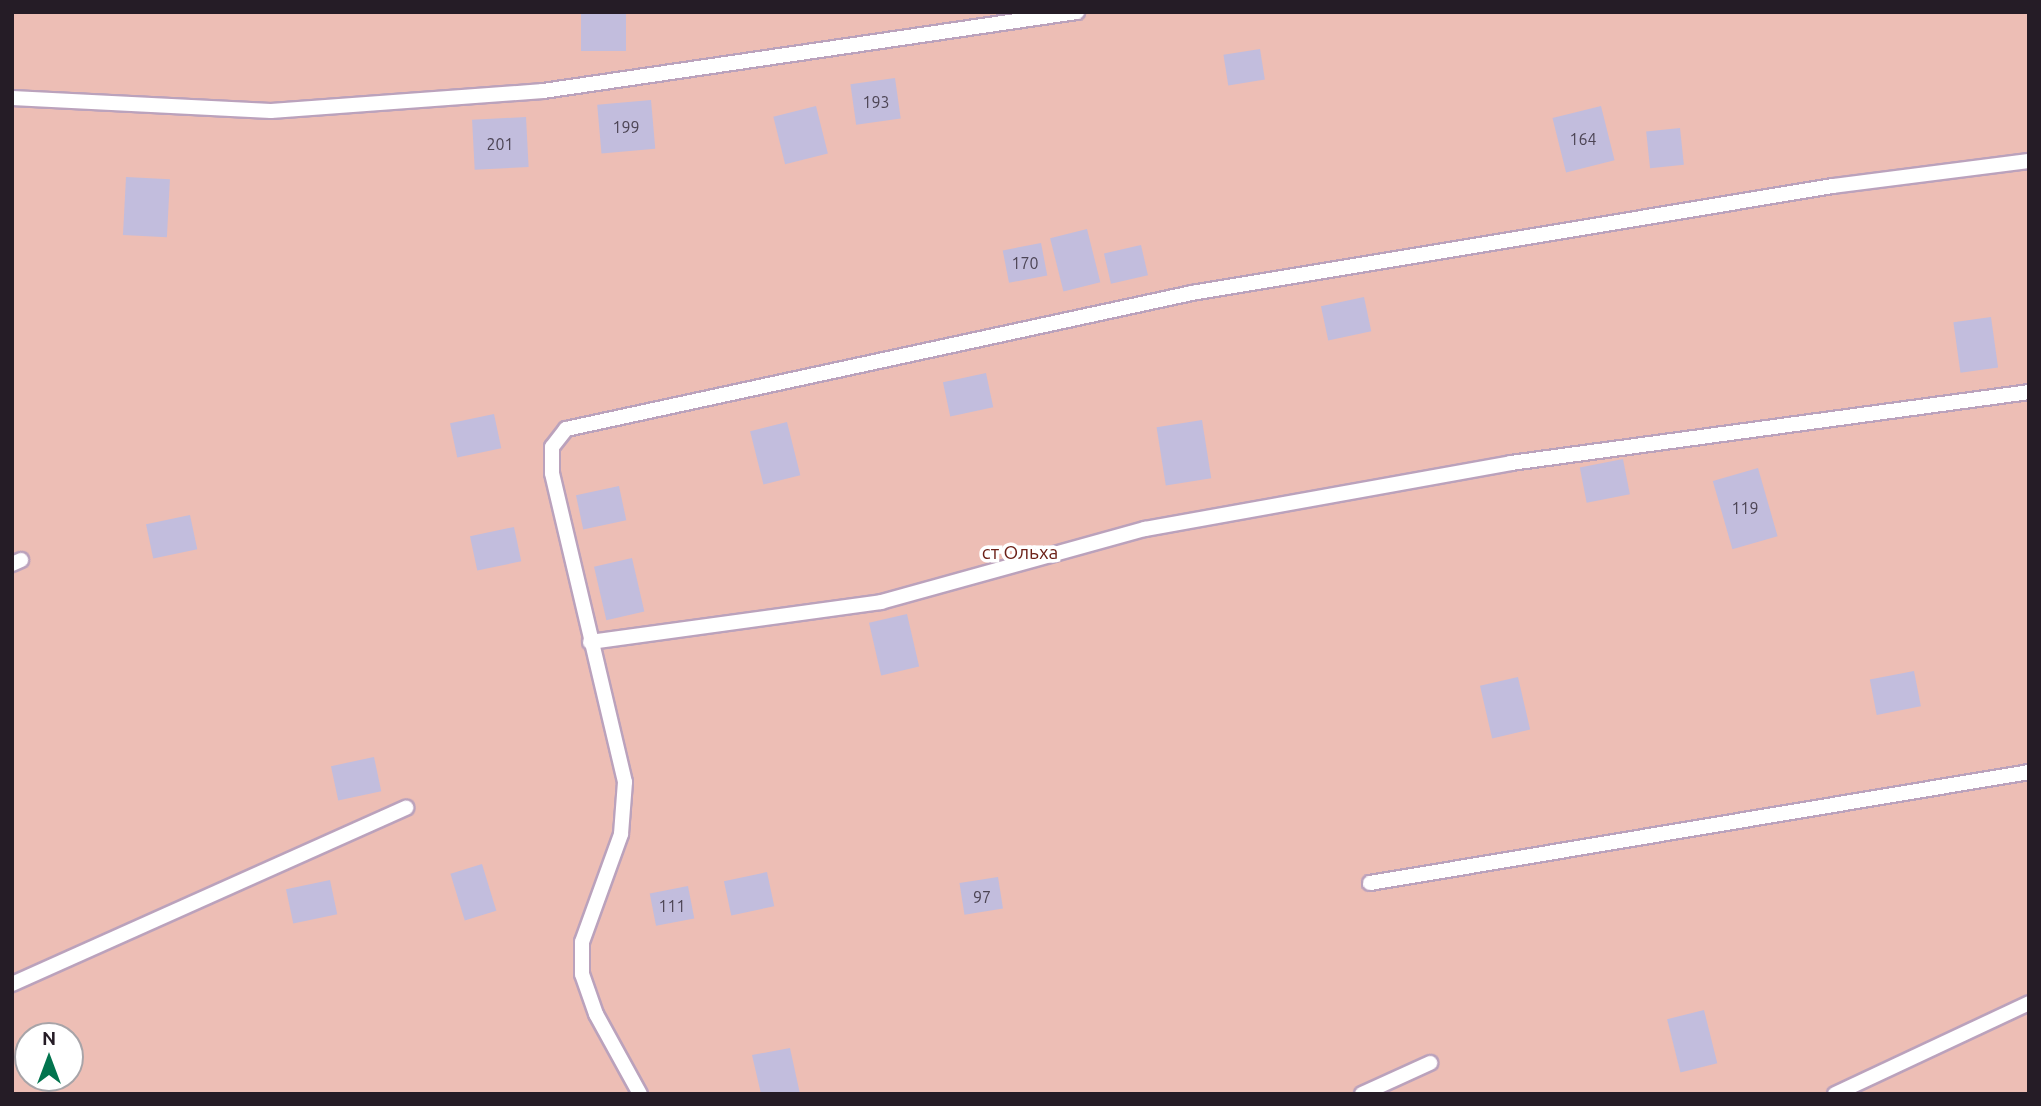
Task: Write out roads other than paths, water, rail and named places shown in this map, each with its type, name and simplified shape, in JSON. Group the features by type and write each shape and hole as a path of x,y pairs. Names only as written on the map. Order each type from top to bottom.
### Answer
{"lane":[{"path":"12,98 271,111 543,92 1077,12"},
{"path":"639,1094 596,1014 582,974 582,942 621,834 625,782 552,473 552,447 566,429 1192,293 1833,186 2029,161"},
{"path":"590,642 881,603 1145,530 1511,463 2029,391"},
{"path":"1370,883 2029,772"},
{"path":"12,984 406,808"},
{"path":"1835,1094 2029,1003"},
{"path":"1362,1094 1430,1063"}],"park label":[{"name":"ст Ольха","path":"1020,553"}]}
